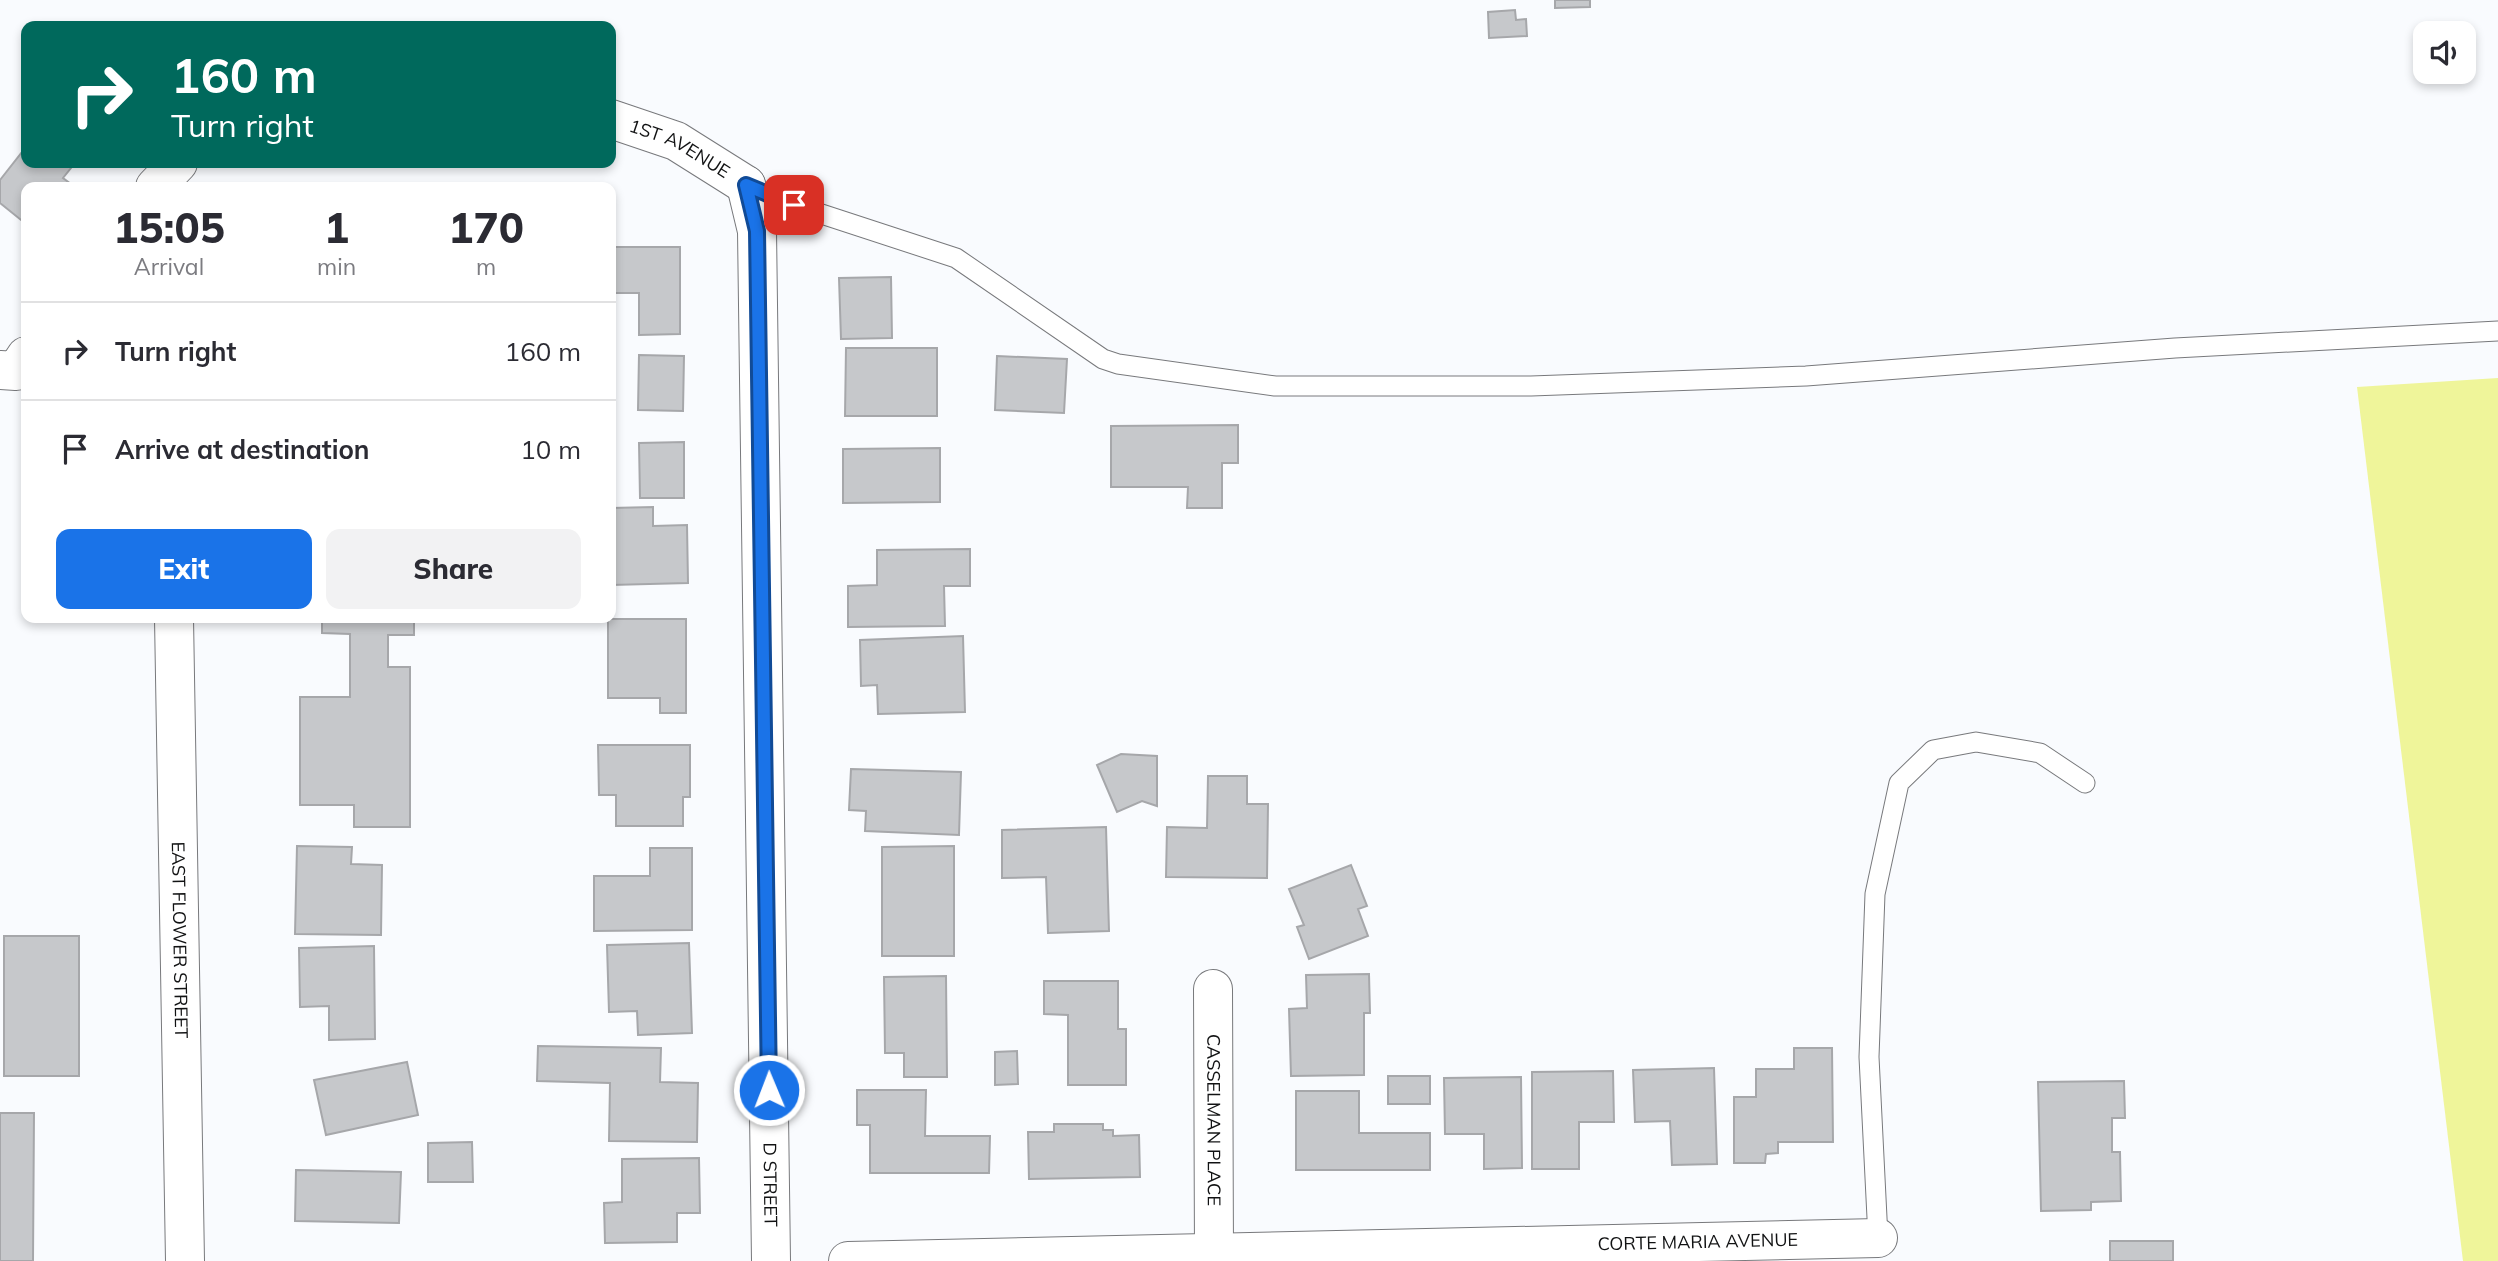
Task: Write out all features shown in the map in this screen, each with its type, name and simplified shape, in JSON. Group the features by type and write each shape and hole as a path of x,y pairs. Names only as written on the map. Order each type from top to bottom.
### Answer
{"street":[{"name":"1ST AVENUE","path":"616,121 677,141 746,185"},
{"path":"160,182 173,168"},
{"name":"D STREET","path":"746,185 757,231 771,1261"},
{"name":"EAST FLOWER STREET","path":"174,623 186,1261"},
{"name":"CASSELMAN PLACE","path":"1213,989 1214,1253"},
{"name":"CORTE MARIA AVENUE","path":"848,1261 1878,1237"}],"lane":[{"path":"746,185 794,205 956,258 1103,359 1118,364 1275,386 1531,386 1806,376 2175,348 2498,331"},
{"path":"1878,1237 1869,1057 1875,894 1899,783 1934,750 1976,742 2040,753 2085,783"}],"green space":[{"path":"2498,378 2498,1261 2463,1261 2357,387"}],"building":[{"path":"1555,0 1590,0 1590,7 1555,8"},
{"path":"1515,10 1516,20 1526,19 1527,36 1489,38 1488,12"},
{"path":"21,153 21,168 71,168 63,178 68,182 21,182 21,220 0,203 0,180"},
{"path":"616,247 680,247 680,334 639,335 639,293 616,293"},
{"path":"891,277 892,338 841,339 839,278"},
{"path":"846,348 937,348 937,416 845,416"},
{"path":"639,355 684,356 683,411 638,410"},
{"path":"997,356 1067,359 1064,413 995,410"},
{"path":"1238,425 1238,463 1222,463 1222,508 1187,508 1188,487 1111,487 1111,426"},
{"path":"684,442 684,498 640,498 639,443"},
{"path":"940,448 940,502 843,503 843,449"},
{"path":"653,507 653,526 687,525 688,583 616,585 616,508"},
{"path":"970,549 970,586 944,586 945,626 848,627 848,586 877,585 877,550"},
{"path":"616,619 686,619 686,713 660,713 660,698 608,698 608,623 616,623"},
{"path":"322,623 414,623 414,635 388,635 388,667 410,667 410,827 354,827 354,805 300,805 300,697 350,697 350,634 322,633"},
{"path":"963,636 965,712 878,714 877,685 861,686 860,640"},
{"path":"598,745 690,745 690,797 683,797 683,826 616,826 616,795 599,795"},
{"path":"1121,754 1157,756 1157,806 1142,801 1117,812 1097,765"},
{"path":"851,769 961,772 959,835 865,831 866,811 849,810"},
{"path":"1208,776 1247,776 1247,804 1268,804 1267,878 1166,877 1167,827 1207,828"},
{"path":"1106,827 1109,931 1048,933 1046,877 1002,878 1002,830"},
{"path":"297,846 352,847 351,864 382,865 381,935 295,934"},
{"path":"954,846 954,956 882,956 882,847"},
{"path":"650,848 692,848 692,930 594,931 594,876 650,876"},
{"path":"1351,865 1367,906 1358,909 1368,936 1309,959 1297,927 1304,925 1289,889"},
{"path":"4,936 79,936 79,1076 4,1076"},
{"path":"689,943 692,1033 638,1035 637,1011 609,1012 607,945"},
{"path":"374,946 375,1039 329,1040 329,1006 300,1007 299,948"},
{"path":"1369,974 1370,1013 1364,1013 1364,1075 1291,1076 1289,1009 1307,1008 1306,975"},
{"path":"946,976 947,1077 904,1077 904,1053 885,1053 884,977"},
{"path":"1044,981 1118,981 1118,1029 1126,1029 1126,1085 1068,1085 1068,1015 1044,1014"},
{"path":"538,1046 661,1048 660,1082 698,1083 697,1142 609,1141 610,1083 537,1081"},
{"path":"1794,1048 1832,1048 1833,1142 1778,1142 1778,1153 1766,1154 1765,1163 1734,1163 1734,1097 1756,1097 1756,1069 1794,1069"},
{"path":"1017,1051 1018,1084 995,1085 995,1052"},
{"path":"407,1062 418,1115 326,1135 314,1080"},
{"path":"1714,1068 1717,1164 1672,1165 1670,1121 1635,1122 1633,1070"},
{"path":"1613,1071 1614,1122 1579,1122 1579,1169 1532,1169 1532,1072"},
{"path":"1388,1076 1430,1076 1430,1104 1388,1104"},
{"path":"1521,1077 1522,1168 1484,1169 1484,1134 1445,1134 1444,1078"},
{"path":"2124,1081 2125,1118 2112,1118 2112,1152 2120,1152 2121,1201 2091,1202 2091,1210 2041,1211 2038,1082"},
{"path":"857,1090 926,1090 925,1136 990,1136 989,1173 870,1173 870,1125 857,1125"},
{"path":"1296,1091 1359,1091 1359,1133 1430,1133 1430,1170 1296,1170"},
{"path":"0,1113 34,1113 33,1261 0,1261"},
{"path":"1054,1124 1103,1124 1103,1130 1113,1130 1113,1136 1139,1135 1140,1177 1029,1179 1028,1132 1054,1132"},
{"path":"472,1142 473,1182 428,1182 428,1143"},
{"path":"699,1158 700,1213 677,1213 677,1242 605,1243 604,1203 622,1202 622,1159"},
{"path":"296,1170 401,1172 399,1223 295,1221"},
{"path":"2110,1241 2173,1241 2173,1261 2110,1261"}],"route":[{"path":"769,1090 757,231 746,185 794,205"}]}
